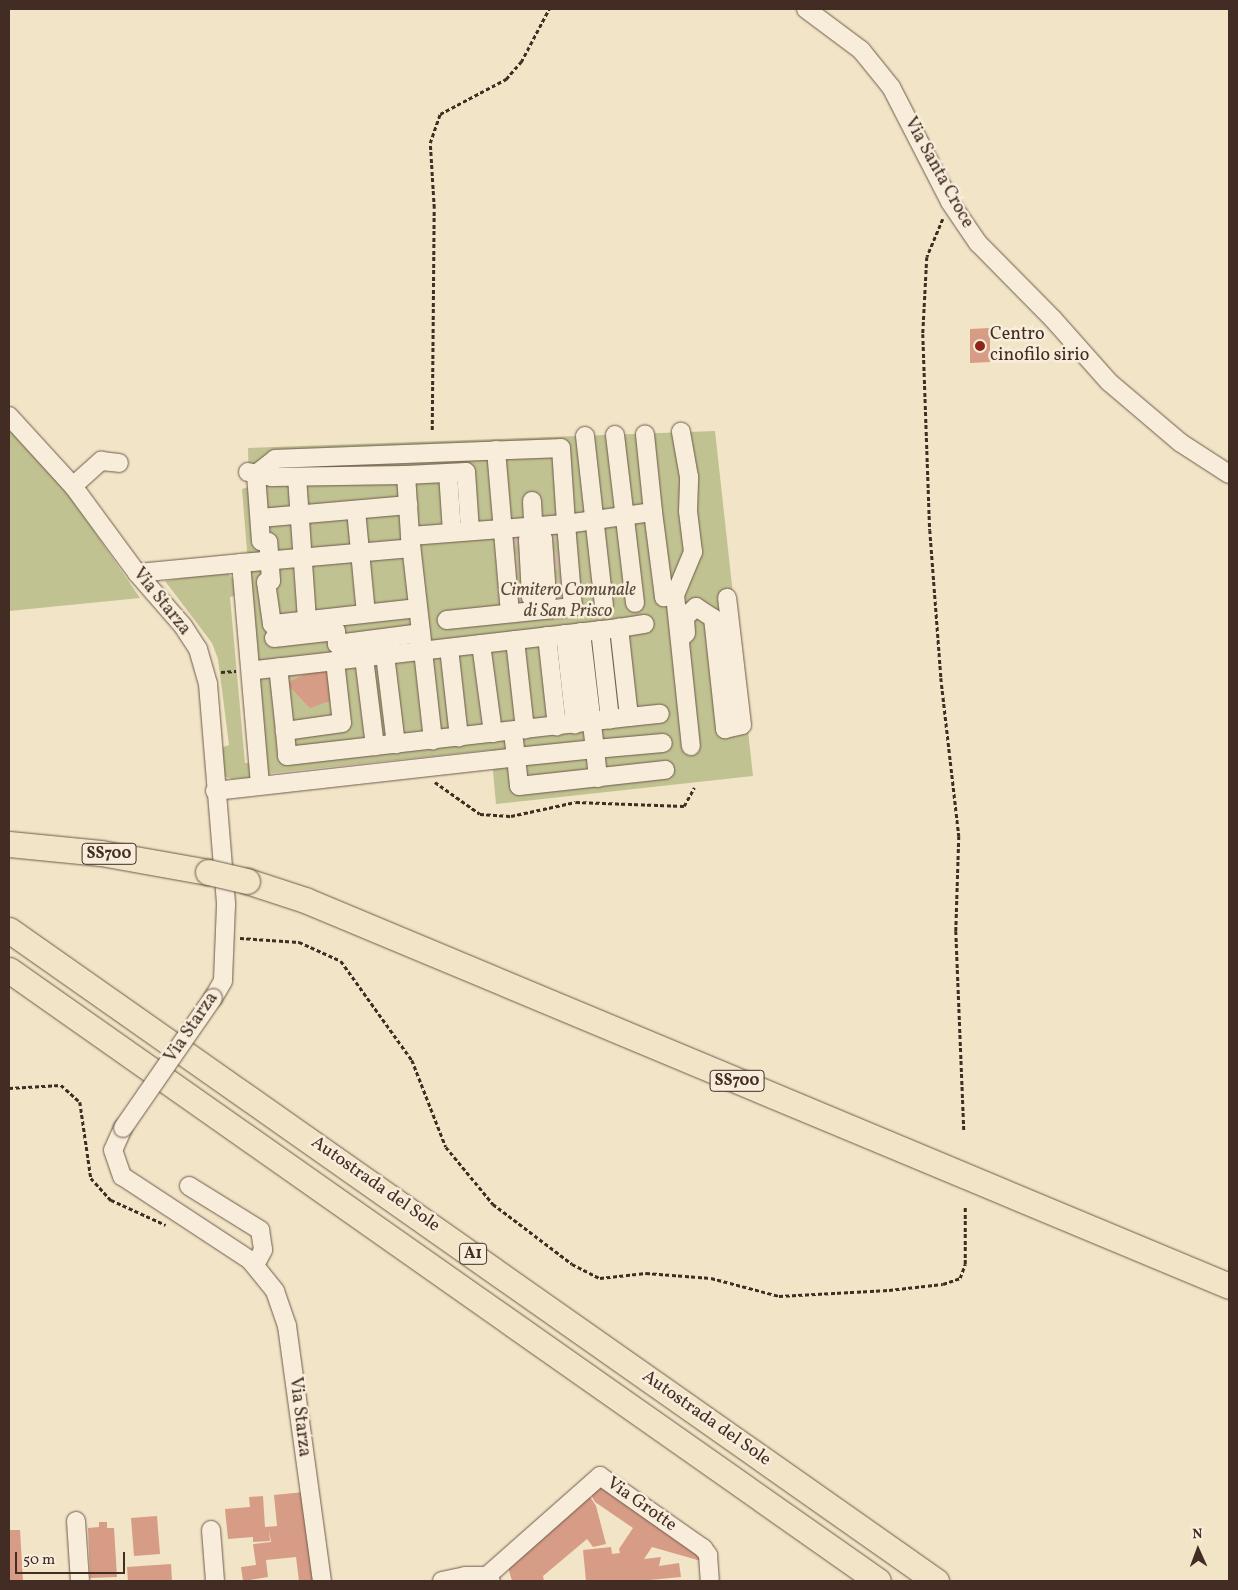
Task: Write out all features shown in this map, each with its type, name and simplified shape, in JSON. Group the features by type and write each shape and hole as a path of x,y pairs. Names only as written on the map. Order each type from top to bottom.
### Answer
{"highway":[{"name":"SS700","path":"9,844 102,853 208,872 247,881 305,900 1228,1286"},
{"name":"Autostrada del Sole","path":"9,930 936,1581"},
{"name":"Autostrada del Sole","path":"9,970 878,1581"}],"street":[{"name":"Via Santa Croce","path":"806,9 861,50 891,87 950,202 978,243 1053,319 1109,382 1181,443 1229,474"},
{"name":"Via Starza","path":"9,416 73,486 137,574 183,626 198,649 208,684 226,937 222,981 213,998 123,1128 113,1150 122,1176 255,1266 275,1290 287,1326 322,1581"},
{"path":"682,432 689,477 688,511 693,552 689,571 675,595 691,746"},
{"path":"645,434 664,597 675,595"},
{"path":"615,435 635,603"},
{"path":"585,436 604,605"},
{"path":"251,473 276,458 561,448 566,524 576,611 540,603"},
{"path":"496,450 510,612"},
{"path":"73,486 101,461 119,463"},
{"path":"251,473 297,477 466,472 470,531"},
{"path":"251,473 260,518 261,541 268,542 271,581 266,582 272,624 418,608"},
{"path":"448,473 452,532"},
{"path":"406,475 411,542 433,740"},
{"path":"297,477 298,515 308,620"},
{"path":"532,501 534,533"},
{"path":"260,518 408,506"},
{"path":"356,510 366,613"},
{"path":"137,574 360,552 452,532 503,529 534,533 566,524 653,512"},
{"path":"447,620 510,612 540,603 547,596 543,539 534,533"},
{"path":"241,563 260,784"},
{"path":"680,639 686,633 685,617 696,608 713,618 725,729 742,725 727,598"},
{"path":"274,638 336,631 337,644 422,641 449,648 645,624"},
{"path":"619,628 630,717"},
{"path":"600,630 610,719"},
{"path":"573,633 575,724"},
{"path":"547,636 575,724 595,749 598,778"},
{"path":"515,640 519,730 516,757 518,786 665,770"},
{"path":"249,670 385,655 422,641"},
{"path":"481,644 493,733"},
{"path":"449,648 459,737"},
{"path":"385,655 396,744"},
{"path":"364,658 375,746"},
{"path":"335,661 344,750"},
{"path":"278,667 287,756 660,714"},
{"path":"285,731 342,723"},
{"path":"216,791 260,784 664,743"},
{"path":"189,1186 260,1230 263,1250 255,1266"},
{"name":"Via Grotte","path":"489,1579 600,1476 703,1548 708,1554 710,1581"},
{"path":"76,1521 80,1581"},
{"path":"211,1530 215,1581"},
{"path":"442,1581 465,1576 489,1579"}],"path":[{"path":"432,430 434,208 430,143 440,114 506,79 521,62 549,9"},
{"path":"950,202 927,257 923,334 930,530 941,678 959,836 956,931 964,1130"},
{"path":"218,673 249,670"},
{"path":"416,768 480,814 488,815 511,816 576,802 684,806 694,788"},
{"path":"226,937 299,942 341,961 412,1060 446,1147 493,1204 572,1264 600,1278 646,1273 711,1278 780,1296 889,1290 943,1284 960,1278 965,1264 965,1206"}],"green space":[{"path":"9,427 71,497 140,598 9,611"},
{"name":"Cimitero Comunale di San Prisco","path":"715,431 753,776 496,804 491,750 265,774 242,489 249,487 248,448"},
{"path":"225,570 237,583 239,595 230,597 245,763 256,763 253,777 232,779 225,777 221,770 218,749 229,745 218,659 212,643 165,581"}],"building":[{"name":"Centro cinofilo sirio","path":"990,328 990,362 970,363 970,329"},
{"path":"325,666 335,699 310,708 286,683"},
{"path":"601,1482 706,1553 701,1561 652,1547 644,1559 661,1557 659,1566 679,1563 681,1577 639,1581 586,1581 583,1550 611,1547 612,1554 620,1553 619,1549 633,1528 595,1502 590,1493"},
{"path":"304,1492 314,1581 299,1581 296,1557 266,1560 268,1577 243,1581 241,1567 256,1565 253,1544 271,1542 269,1530 270,1541 253,1542 253,1537 228,1539 225,1509 250,1507 249,1497 263,1496 265,1527 277,1526 274,1495"},
{"path":"589,1495 596,1506 606,1544 593,1547 587,1539 543,1576 544,1581 512,1581 508,1567"},
{"path":"157,1516 160,1554 134,1556 131,1518"},
{"path":"99,1522 107,1522 107,1528 114,1528 117,1577 90,1578 88,1528 99,1527"},
{"path":"9,1530 20,1530 23,1581 9,1581"},
{"path":"171,1564 172,1581 128,1581 127,1567"}],"tunnel":[{"path":"551,525 558,608"},
{"path":"517,528 524,611"}],"place":[{"name":"Centro cinofilo sirio","path":"980,346"}]}
